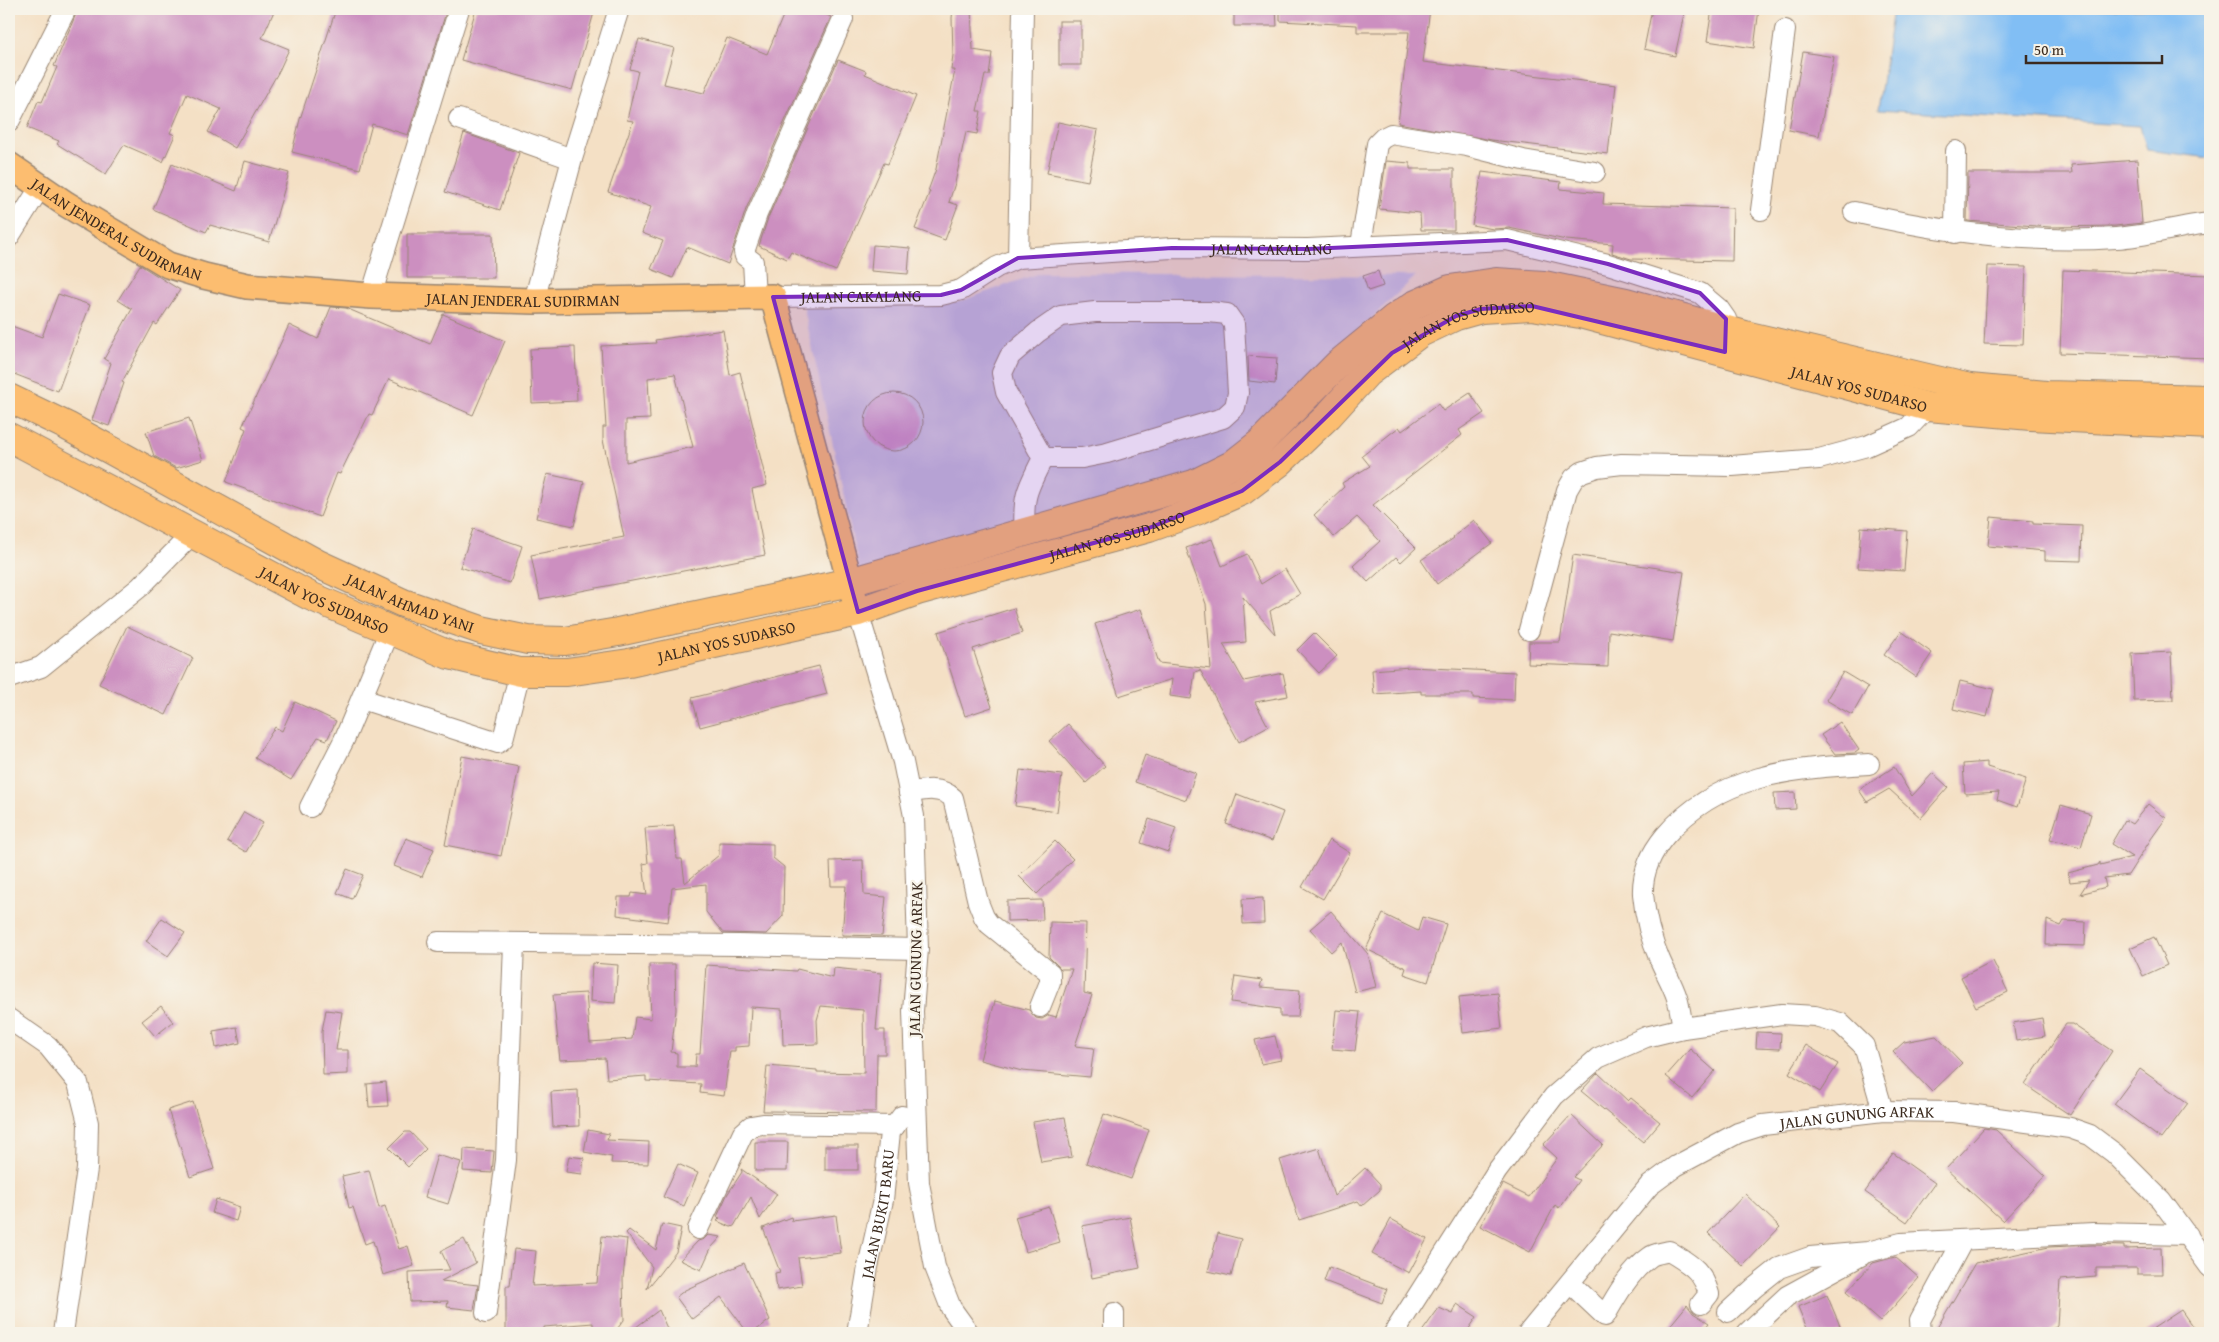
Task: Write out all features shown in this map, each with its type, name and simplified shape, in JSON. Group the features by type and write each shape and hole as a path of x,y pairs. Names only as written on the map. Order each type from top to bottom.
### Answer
{"highway":[{"name":"JALAN YOS SUDARSO","path":"850,582 1194,484 1232,465 1260,443 1338,364 1414,305 1450,289 1496,282 1544,285 1626,302 1727,342 1928,407 2032,416 2210,425"},
{"name":"JALAN YOS SUDARSO","path":"9,437 48,456 191,535 310,596 517,685 567,672 629,664 858,612 917,591 1148,528 1199,510 1242,491 1280,462 1328,416 1367,374 1392,353 1420,334 1456,316 1481,309 1532,306 1970,388 2046,396 2210,399"},
{"name":"JALAN AHMAD YANI","path":"9,398 68,426 318,564 403,603 481,630 528,640 565,641 618,632 850,582"},
{"path":"48,456 68,426"}],"main road":[{"name":"JALAN JENDERAL SUDIRMAN","path":"9,165 66,204 168,265 247,286 371,296 534,301 764,297"},
{"path":"764,297 850,582"},
{"name":"JALAN GUNUNG ARFAK","path":"850,582 858,612"}],"street":[{"path":"9,122 66,9"},
{"path":"371,296 459,9"},
{"path":"534,301 572,159 619,9"},
{"path":"1018,258 1023,9"},
{"path":"764,297 753,262 745,256 744,252 757,214 843,19"},
{"path":"1761,210 1785,30"},
{"path":"459,119 572,159"},
{"path":"1361,245 1377,144 1391,134 1467,146 1523,160 1595,172"},
{"path":"1955,233 1956,151"},
{"path":"9,237 41,186"},
{"path":"1854,212 1912,226 1955,233 2063,240 2117,238 2210,223"},
{"name":"JALAN CAKALANG","path":"764,297 941,294 961,290 998,266 1018,258 1172,248 1308,249 1361,245 1506,240 1608,264 1700,293 1719,308 1726,320 1727,342"},
{"path":"1095,312 1209,312 1227,314 1234,324 1238,393 1235,407 1223,418 1107,453 1082,458 1042,458 1006,392 1002,373 1010,356 1038,332 1061,316 1095,312"},
{"path":"1529,630 1567,490 1574,478 1582,472 1597,467 1622,464 1732,466 1819,459 1867,446 1909,427 1928,407"},
{"path":"1025,533 1023,508 1027,488 1042,458"},
{"path":"9,678 41,667 140,587 191,535"},
{"name":"JALAN GUNUNG ARFAK","path":"858,612 903,762 914,816 918,949 913,1011 919,1183 935,1267 951,1308 969,1333"},
{"path":"310,807 344,740 390,630"},
{"path":"362,699 492,743 498,743 503,739 517,685"},
{"path":"1683,1028 1677,997 1659,957 1648,925 1643,876 1656,848 1676,823 1716,794 1737,784 1813,767 1869,764"},
{"path":"909,793 934,790 948,794 953,798 978,902 984,917 1050,974 1050,982 1040,1007"},
{"path":"438,942 918,949"},
{"path":"486,1313 506,1160 514,943"},
{"path":"1394,1333 1497,1172 1554,1096 1598,1058 1646,1037 1683,1028 1782,1014 1815,1016 1840,1023 1864,1046 1883,1110"},
{"path":"9,1019 48,1046 78,1083 88,1123 87,1169 63,1333"},
{"name":"JALAN BUKIT BARU","path":"857,1333 868,1267 883,1200 890,1132 909,1106 915,1102"},
{"name":"JALAN GUNUNG ARFAK","path":"1528,1333 1649,1186 1676,1166 1708,1147 1738,1133 1763,1125 1883,1110 1954,1112 2070,1128 2090,1135 2114,1153 2161,1200 2210,1267"},
{"path":"698,1229 743,1133 752,1126 772,1124 895,1126"},
{"path":"1728,1312 1779,1268 1810,1257 1868,1252 1901,1243 1962,1242 2094,1233 2188,1236"},
{"path":"1921,1333 1920,1320 1962,1242"},
{"path":"1570,1283 1605,1316 1614,1298 1640,1266 1651,1255 1668,1251 1697,1269 1706,1282 1709,1294 1701,1304"},
{"path":"1747,1333 1787,1296 1868,1252"}],"highlighted area":[{"path":"1507,240 1608,264 1700,293 1726,319 1725,352 1532,306 1481,309 1456,316 1392,353 1280,462 1242,491 1149,528 917,591 858,612 773,297 941,295 961,290 1018,258 1172,248 1308,249"}],"shaded area":[{"path":"1040,273 1416,276 1205,474 861,577 803,304 958,302"}],"water":[{"path":"1893,9 2210,9 2210,158 2147,150 2140,126 1878,110"}],"building":[{"path":"78,9 275,9 262,38 289,49 279,71 235,148 208,132 221,109 187,94 170,133 175,135 163,162 124,145 106,174 57,144 59,141 27,128 38,101 42,102 57,67 54,66"},
{"path":"336,9 447,9 408,135 372,124 360,169 292,152 300,119"},
{"path":"476,9 595,9 572,90 461,60"},
{"path":"786,9 813,9 831,17 746,209 728,264 687,247 673,278 651,269 663,241 642,233 651,207 608,192 633,121 627,120 638,71 630,69 639,39 674,48 664,84 704,93 727,38 767,54"},
{"path":"953,9 971,9 973,50 992,53 989,75 985,75 977,111 981,111 977,134 966,132 949,202 958,205 945,240 915,229 930,191 928,191 936,169 955,70 951,70 953,55"},
{"path":"1234,9 1276,9 1277,26 1234,26"},
{"path":"1280,9 1430,9 1423,62 1616,85 1608,154 1491,140 1398,123 1409,32 1357,32 1357,25 1280,21"},
{"path":"1652,9 1685,9 1675,56 1644,49"},
{"path":"1712,9 1759,9 1754,48 1707,41"},
{"path":"1059,21 1081,21 1081,65 1059,65"},
{"path":"1803,52 1834,57 1819,136 1789,130"},
{"path":"838,60 866,71 865,74 916,96 888,164 884,163 836,271 791,252 787,259 759,246 768,218"},
{"path":"1058,122 1098,130 1088,181 1047,173"},
{"path":"464,133 519,153 500,210 445,192"},
{"path":"2137,160 2142,223 2115,226 2050,227 1967,221 1968,173 2072,173 2071,165"},
{"path":"245,161 289,173 269,242 210,225 206,232 153,209 172,164 236,191"},
{"path":"1386,161 1410,163 1410,169 1454,169 1454,230 1421,230 1420,213 1379,209"},
{"path":"1482,172 1561,182 1560,189 1604,193 1603,204 1733,208 1732,261 1631,259 1612,253 1613,244 1566,240 1509,228 1493,229 1472,225"},
{"path":"407,234 493,234 494,278 407,278"},
{"path":"873,245 910,248 908,274 871,271"},
{"path":"140,265 180,290 157,325 154,323 122,382 124,383 109,426 92,420 111,363 104,359 132,309 118,300"},
{"path":"1988,266 2026,267 2023,345 1984,344"},
{"path":"2063,270 2210,275 2210,358 2060,353"},
{"path":"1378,271 1383,286 1368,291 1363,276"},
{"path":"58,294 90,305 58,391 9,372 9,325 42,337"},
{"path":"331,307 346,308 430,344 443,314 505,341 473,415 389,379 372,415 369,414 340,474 337,473 320,517 226,482 246,429 242,427 289,325 318,339"},
{"path":"723,330 730,375 740,372 767,485 752,489 765,555 540,599 531,555 624,537 603,440 603,427 606,427 601,346 656,343 655,340","holes":["675,374 693,447 626,462 626,420 650,419 648,378"]},
{"path":"575,347 577,401 532,403 530,349"},
{"path":"1248,356 1277,358 1275,384 1249,381"},
{"path":"894,393 905,395 915,401 921,411 923,422 921,433 915,443 905,449 894,451 883,449 873,443 867,433 865,422 867,411 873,401 883,395"},
{"path":"1470,393 1484,413 1459,430 1462,435 1373,505 1416,548 1401,562 1396,557 1368,582 1353,566 1380,541 1357,517 1334,537 1314,515 1344,487 1342,483 1370,466 1362,456 1399,427 1402,431 1438,404 1443,411"},
{"path":"189,418 203,460 176,468 154,456 146,432"},
{"path":"547,474 584,482 574,526 536,518"},
{"path":"1991,517 2033,521 2033,524 2082,526 2081,561 2045,560 2045,551 1988,546"},
{"path":"1474,520 1492,543 1437,584 1421,560 1454,538"},
{"path":"1861,527 1907,531 1904,571 1858,568"},
{"path":"473,529 522,546 510,583 460,567"},
{"path":"1212,539 1222,566 1247,554 1261,584 1285,569 1300,594 1270,611 1275,634 1243,597 1246,642 1223,644 1244,681 1283,673 1288,696 1255,702 1268,726 1239,742 1200,670 1195,672 1191,699 1170,696 1172,679 1119,696 1095,624 1141,609 1159,663 1211,669 1206,604 1186,548"},
{"path":"1573,555 1684,572 1673,641 1609,631 1608,667 1528,664 1529,642 1560,642"},
{"path":"1014,608 1022,633 973,649 992,707 965,716 938,632"},
{"path":"127,626 193,658 166,715 99,684"},
{"path":"1901,631 1932,653 1916,677 1884,655"},
{"path":"1314,633 1337,656 1319,673 1297,650"},
{"path":"2171,652 2173,700 2134,701 2132,654"},
{"path":"819,666 827,694 700,727 692,698"},
{"path":"1410,667 1515,672 1514,700 1473,698 1473,694 1421,694 1421,691 1374,694 1372,670"},
{"path":"1843,672 1868,687 1852,715 1826,700"},
{"path":"1960,681 1994,689 1987,717 1953,709"},
{"path":"295,702 336,721 327,740 318,737 291,780 255,758 275,727 282,731"},
{"path":"1840,722 1859,750 1855,753 1835,754 1821,735"},
{"path":"1068,724 1105,766 1086,783 1049,741"},
{"path":"1145,755 1196,773 1186,800 1135,782"},
{"path":"462,756 519,767 501,856 445,845"},
{"path":"1987,762 1987,767 2026,779 2017,807 1997,800 1999,792 1965,794 1963,764"},
{"path":"1894,767 1912,796 1933,773 1948,787 1921,818 1889,789 1867,802 1859,790"},
{"path":"1020,770 1062,775 1057,812 1015,806"},
{"path":"1795,792 1796,809 1775,810 1774,793"},
{"path":"1237,794 1283,812 1272,841 1226,824"},
{"path":"2148,804 2166,818 2128,875 2104,878 2106,887 2080,894 2089,880 2070,882 2068,873 2098,865 2100,862 2100,865 2132,857 2111,844 2125,820 2132,824"},
{"path":"2061,805 2091,814 2081,847 2050,839"},
{"path":"244,812 263,823 246,852 227,841"},
{"path":"1149,819 1176,828 1168,852 1141,843"},
{"path":"674,826 677,859 682,859 685,883 719,855 719,842 773,844 773,858 784,867 783,916 766,934 723,933 706,912 706,884 672,888 668,922 617,915 618,897 631,897 632,893 647,895 643,864 648,863 645,828"},
{"path":"406,838 434,849 422,877 394,866"},
{"path":"1329,840 1350,853 1323,899 1302,887"},
{"path":"1055,841 1073,859 1037,894 1019,876"},
{"path":"863,860 864,895 886,897 882,936 842,935 846,886 831,886 830,861"},
{"path":"347,869 363,875 352,899 337,893"},
{"path":"1263,898 1264,923 1243,924 1242,899"},
{"path":"1042,900 1043,920 1007,921 1007,901"},
{"path":"1331,911 1368,954 1376,987 1355,992 1342,942 1331,952 1310,929"},
{"path":"1383,914 1418,931 1422,917 1446,924 1428,982 1404,974 1406,968 1366,949"},
{"path":"162,918 185,933 168,956 146,941"},
{"path":"2047,920 2061,926 2064,921 2086,922 2085,946 2046,945"},
{"path":"1050,922 1086,923 1084,993 1092,995 1075,1046 1094,1048 1090,1077 1022,1071 980,1060 995,1001 1029,1010 1036,1018 1042,1019 1049,1015 1056,1017 1072,969 1061,969 1049,957"},
{"path":"2154,937 2167,965 2143,976 2130,948"},
{"path":"1993,961 2008,992 1976,1007 1961,977"},
{"path":"592,963 618,965 615,1003 590,1001"},
{"path":"649,964 675,964 676,1010 671,1052 677,1053 677,1067 695,1067 696,1054 700,1054 706,965 796,971 797,969 833,978 834,968 881,973 876,1030 885,1030 885,1054 877,1054 876,1112 763,1111 767,1066 817,1070 817,1072 864,1073 863,1010 821,1006 817,1020 818,1044 783,1045 782,1009 751,1007 749,1046 735,1047 735,1051 730,1051 724,1096 700,1093 701,1084 646,1081 646,1076 607,1079 605,1058 560,1060 553,995 586,993 590,1042 632,1039 635,1017 651,1019"},
{"path":"1235,976 1262,980 1260,987 1300,990 1298,1017 1280,1017 1280,1009 1231,1002"},
{"path":"1498,993 1502,1028 1463,1033 1459,997"},
{"path":"161,1006 173,1022 155,1036 142,1021"},
{"path":"326,1010 342,1012 336,1050 348,1050 348,1074 323,1075 322,1031"},
{"path":"1336,1010 1360,1012 1355,1051 1332,1049"},
{"path":"2042,1018 2045,1036 2016,1041 2013,1023"},
{"path":"2066,1024 2072,1024 2112,1051 2070,1115 2025,1085"},
{"path":"237,1027 240,1043 216,1048 213,1031"},
{"path":"1757,1032 1781,1033 1780,1049 1756,1048"},
{"path":"1275,1036 1281,1060 1261,1064 1255,1040"},
{"path":"1936,1036 1962,1063 1932,1092 1893,1052 1904,1042"},
{"path":"1806,1045 1838,1064 1820,1092 1789,1073"},
{"path":"1690,1049 1715,1071 1692,1098 1666,1076"},
{"path":"2140,1069 2188,1103 2161,1139 2114,1104"},
{"path":"1598,1073 1628,1101 1631,1098 1660,1122 1643,1142 1581,1091"},
{"path":"386,1082 388,1106 369,1107 367,1084"},
{"path":"578,1090 579,1126 553,1127 551,1092"},
{"path":"193,1102 214,1169 190,1177 168,1110"},
{"path":"1104,1114 1149,1130 1131,1179 1086,1163"},
{"path":"1571,1115 1603,1145 1573,1177 1579,1180 1559,1208 1555,1205 1530,1252 1480,1226 1503,1184 1529,1197 1557,1158 1543,1145"},
{"path":"1065,1117 1072,1157 1041,1162 1033,1122"},
{"path":"1984,1128 1996,1130 2045,1176 2003,1221 1946,1169"},
{"path":"588,1130 609,1134 607,1140 649,1142 648,1164 611,1163 612,1157 584,1152"},
{"path":"405,1132 410,1132 426,1149 408,1167 389,1148"},
{"path":"755,1142 788,1142 787,1171 755,1171"},
{"path":"825,1146 858,1146 858,1170 825,1170"},
{"path":"1319,1148 1334,1196 1365,1168 1380,1184 1380,1190 1362,1206 1358,1201 1299,1220 1280,1160"},
{"path":"464,1149 494,1151 492,1173 463,1171"},
{"path":"1893,1153 1935,1183 1907,1222 1865,1192"},
{"path":"437,1155 461,1162 448,1204 425,1197"},
{"path":"569,1156 584,1158 582,1174 566,1172"},
{"path":"678,1164 698,1173 684,1206 663,1197"},
{"path":"741,1169 777,1194 760,1219 751,1197 734,1226 731,1227 717,1221 720,1218 717,1217 727,1195 742,1172"},
{"path":"369,1170 379,1208 385,1206 399,1249 408,1246 414,1266 383,1275 373,1241 365,1244 353,1207 349,1208 342,1176"},
{"path":"1745,1194 1780,1227 1743,1266 1708,1233"},
{"path":"216,1199 240,1207 236,1221 212,1213"},
{"path":"1049,1207 1060,1242 1026,1252 1015,1217"},
{"path":"836,1215 841,1253 798,1258 802,1286 777,1290 775,1273 780,1272 763,1228 791,1217 792,1221"},
{"path":"1130,1217 1140,1268 1092,1278 1082,1226"},
{"path":"1391,1219 1427,1239 1409,1273 1372,1254"},
{"path":"662,1224 681,1228 676,1252 647,1289 652,1267 626,1233 629,1230 656,1250"},
{"path":"1218,1233 1241,1239 1231,1276 1208,1271"},
{"path":"708,1235 721,1237 711,1248 701,1270 680,1260 698,1241"},
{"path":"602,1236 627,1239 623,1278 624,1320 614,1333 593,1333 593,1323 544,1327 544,1333 506,1333 506,1286 510,1286 514,1249 536,1251 532,1286 597,1283"},
{"path":"464,1239 476,1263 441,1281 478,1285 474,1310 447,1307 448,1301 410,1302 409,1272 450,1270 441,1251"},
{"path":"2124,1246 2124,1249 2161,1248 2162,1274 2137,1274 2137,1268 2096,1268 2096,1277 2060,1280 2057,1325 2048,1333 1934,1333 1975,1263 2049,1247"},
{"path":"1895,1257 1919,1278 1880,1322 1846,1292 1873,1263"},
{"path":"744,1263 770,1320 752,1333 748,1333 721,1297 692,1319 676,1297 685,1290"},
{"path":"1329,1267 1387,1289 1382,1303 1324,1281"},
{"path":"1827,1295 1843,1333 1809,1333 1798,1307"},
{"path":"1457,1304 1477,1317 1466,1333 1421,1333 1439,1308 1453,1314"},
{"path":"1687,1305 1693,1313 1709,1323 1701,1333 1664,1333"},
{"path":"659,1310 669,1333 628,1333"},
{"path":"2181,1310 2197,1333 2146,1333"}]}
